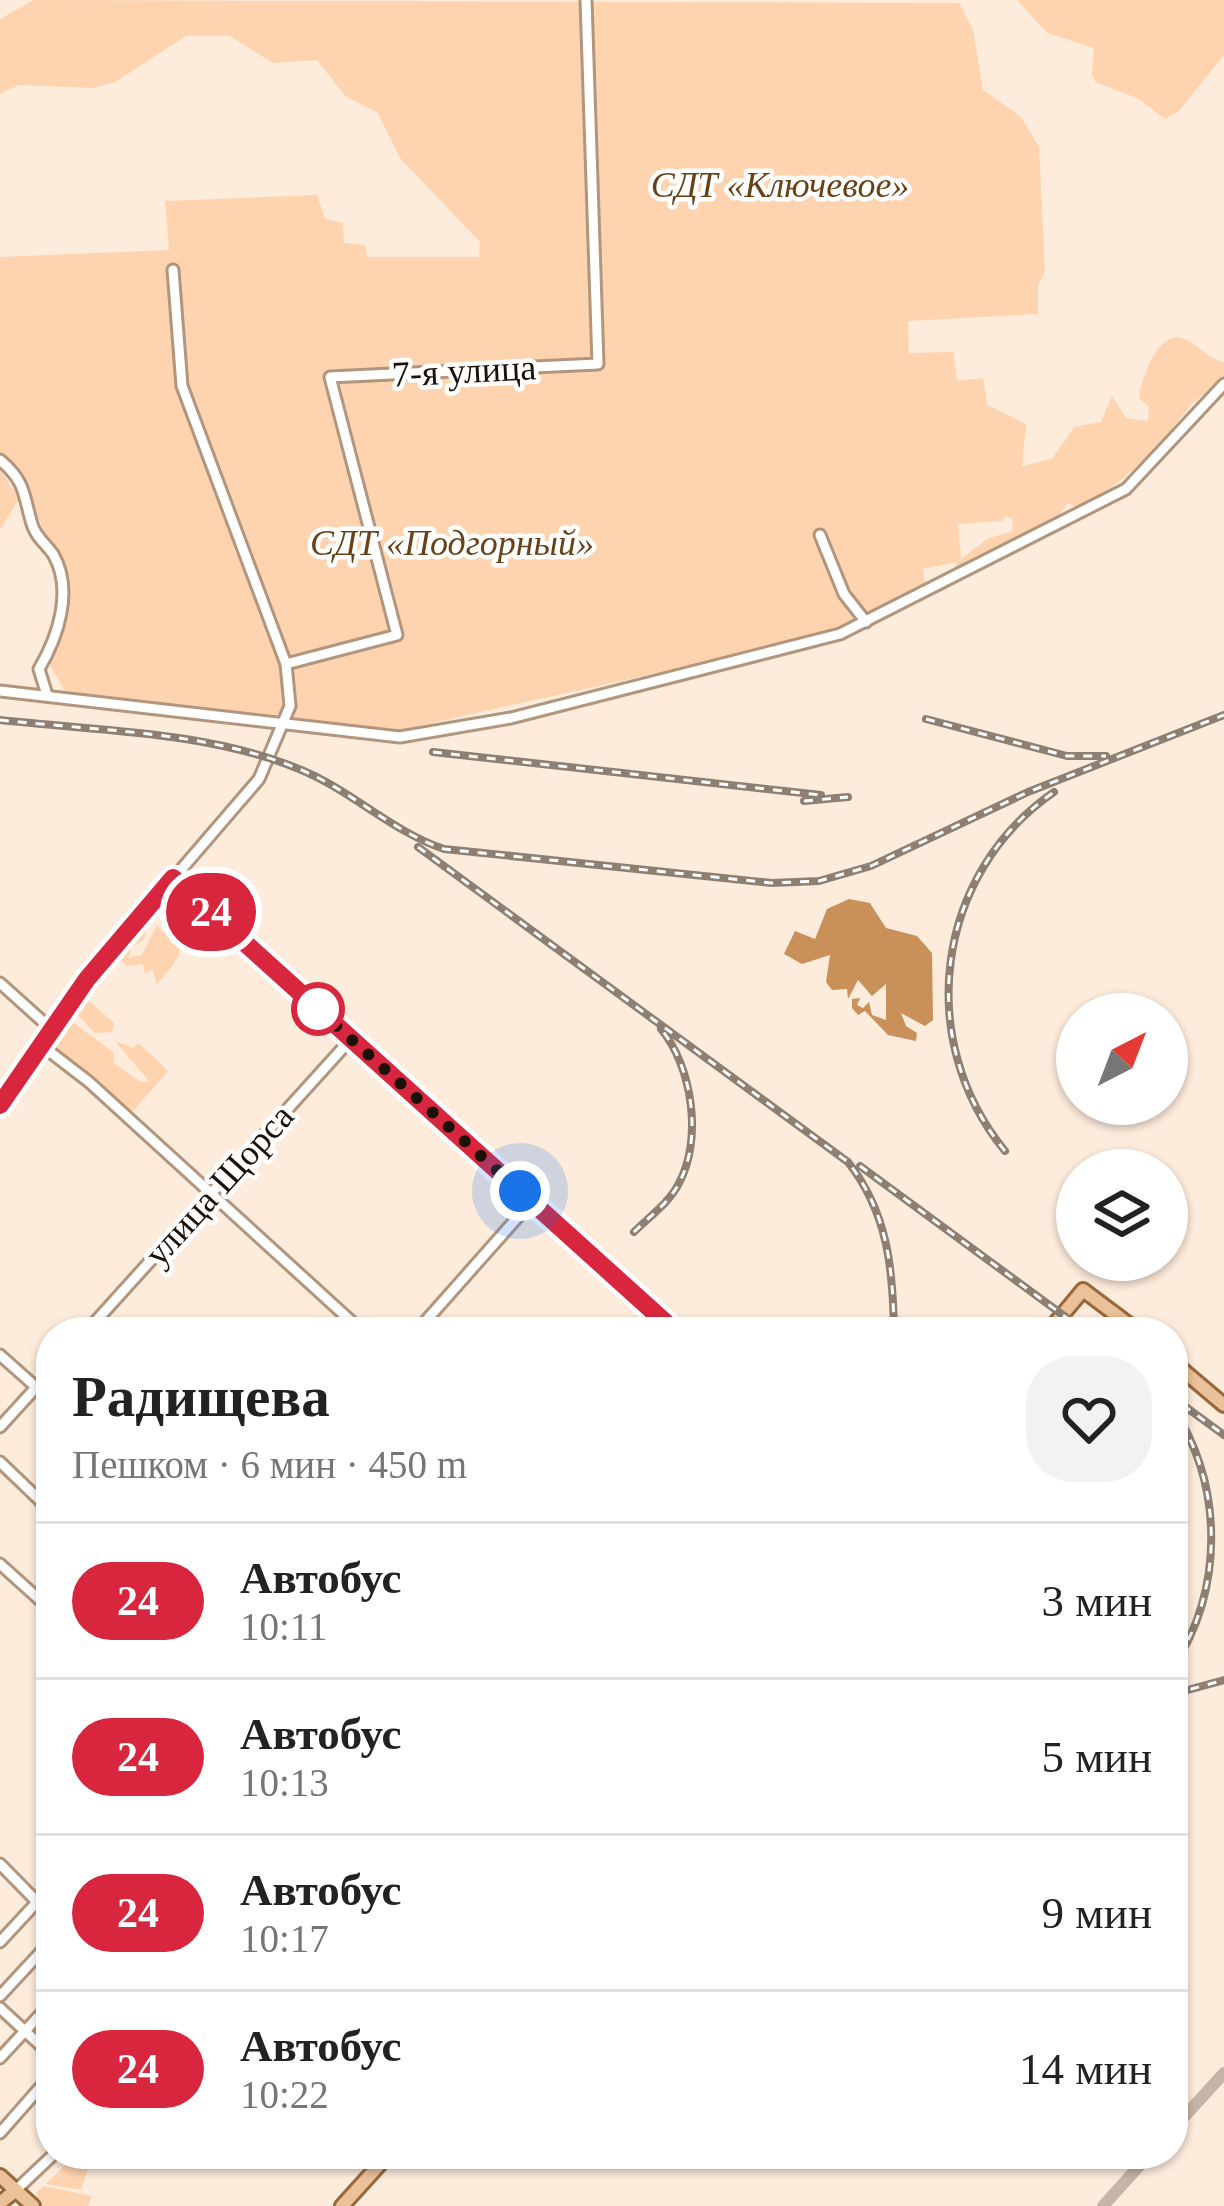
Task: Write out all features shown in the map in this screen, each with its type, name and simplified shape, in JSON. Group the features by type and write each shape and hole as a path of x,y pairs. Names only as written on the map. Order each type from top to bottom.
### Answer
{"main road":[{"path":"1060,1317 1083,1290 1119,1317"},
{"path":"1188,1375 1224,1405"},
{"path":"342,2206 375,2169"},
{"path":"1,2178 25,2199"},
{"path":"0,2204 25,2199"}],"street":[{"name":"7-я улица","path":"286,664 397,635 330,376 598,364 586,0"},
{"path":"0,1105 50,1028 260,779 290,706 286,664 182,386 173,270"},
{"path":"0,691 430,736 808,643 866,622 1126,489 1224,384"},
{"path":"0,460 27,488 32,524 51,551 62,582 58,626 39,669 47,695"},
{"path":"820,535 844,594 866,622"},
{"path":"173,878 660,1317"},
{"path":"0,983 50,1028"},
{"name":"улица Щорса","path":"100,1317 351,1039"},
{"path":"41,1045 346,1317"},
{"path":"429,1317 532,1201"},
{"path":"0,1355 36,1388 0,1427"},
{"path":"0,1462 36,1497"},
{"path":"0,1564 36,1596"},
{"path":"1,1866 36,1899"},
{"path":"0,1942 36,1903"},
{"path":"0,1996 36,1957"},
{"path":"0,2008 36,2041"},
{"path":"0,2058 36,2019"},
{"path":"0,2133 36,2092"},
{"path":"25,2199 40,2169"}],"green space":[{"name":"СДТ «Ключевое»","path":"34,0 959,3 973,30 983,90 1021,117 1039,147 1045,271 1038,285 1038,314 908,321 909,353 953,352 957,381 983,378 987,405 1026,424 1022,466 1052,459 1074,427 1101,422 1112,396 1126,418 1148,421 1149,407 1139,398 1143,380 1158,349 1173,338 1187,340 1224,362 1224,378 1192,403 1139,464 1079,508 1068,503 1054,522 955,572 956,562 923,569 925,584 836,630 783,645 400,730 78,696 64,690 49,663 64,600 58,567 25,485 0,455 0,257 169,250 165,201 317,195 325,219 343,223 344,243 365,245 367,257 479,257 480,242 400,158 378,113 345,96 317,60 273,63 230,36 186,36 115,82 93,88 19,85 0,94 0,19","holes":["1005,516 1013,519 1012,531 987,539 961,559 958,524 1003,521"]},
{"path":"1017,0 1224,0 1224,55 1179,111 1165,119 1137,98 1097,83 1092,75 1094,48 1047,33"},
{"path":"0,469 19,499 0,530"},
{"path":"185,896 244,948 247,959 212,932 212,925 191,939 206,920"},
{"path":"150,921 144,939 132,947 128,958 142,955 157,925 163,932 172,926 179,943 178,957 157,984 152,969 145,974 143,964 128,966 118,958"},
{"path":"85,991 87,999 114,1023 112,1032 95,1033 73,1010"},
{"path":"69,1011 72,1022 113,1052 114,1063 141,1082 149,1081 115,1041 133,1048 139,1043 168,1071 133,1111 123,1109 55,1050 53,1030"},
{"path":"61,2169 88,2169 81,2190 46,2184"},
{"path":"44,2186 92,2196 88,2206 39,2206 36,2192"}],"shaded area":[{"path":"849,899 870,903 886,928 917,936 932,953 933,1020 925,1026 901,1013 906,1026 917,1033 916,1041 888,1035 865,1011 858,1015 852,1008 852,999 860,998 857,1005 863,1008 869,1002 872,1015 886,1020 886,984 872,996 858,980 848,999 847,989 832,990 826,982 830,955 802,964 784,954 795,931 815,939 827,909"}],"taxiway":[{"path":"1188,2113 1224,2073"},
{"path":"1103,2206 1136,2169"}],"railway":[{"path":"0,720 152,734 264,756 318,778 406,832 444,849 772,883 819,881 871,866 1028,792 1224,715"},
{"path":"926,719 1067,756 1106,756"},
{"path":"433,752 821,795"},
{"path":"1005,1151 976,1107 958,1060 949,1010 951,961 962,912 983,867 1014,826 1054,792"},
{"path":"804,801 848,797"},
{"path":"418,847 848,1162 872,1201 886,1242 893,1317"},
{"path":"634,1232 675,1190 691,1146 687,1082 661,1029"},
{"path":"860,1166 1066,1317"},
{"path":"1188,1409 1224,1435"},
{"path":"1188,1435 1202,1471 1211,1538 1202,1605 1188,1641"},
{"path":"1188,1690 1224,1680"}],"bus line":[{"name":"24","path":"0,1105 87,979 173,878 659,1317"}],"route":[{"path":"318,1009 311,1003 520,1191"}],"park label":[{"name":"СДТ «Подгорный»","path":"452,543"}]}
